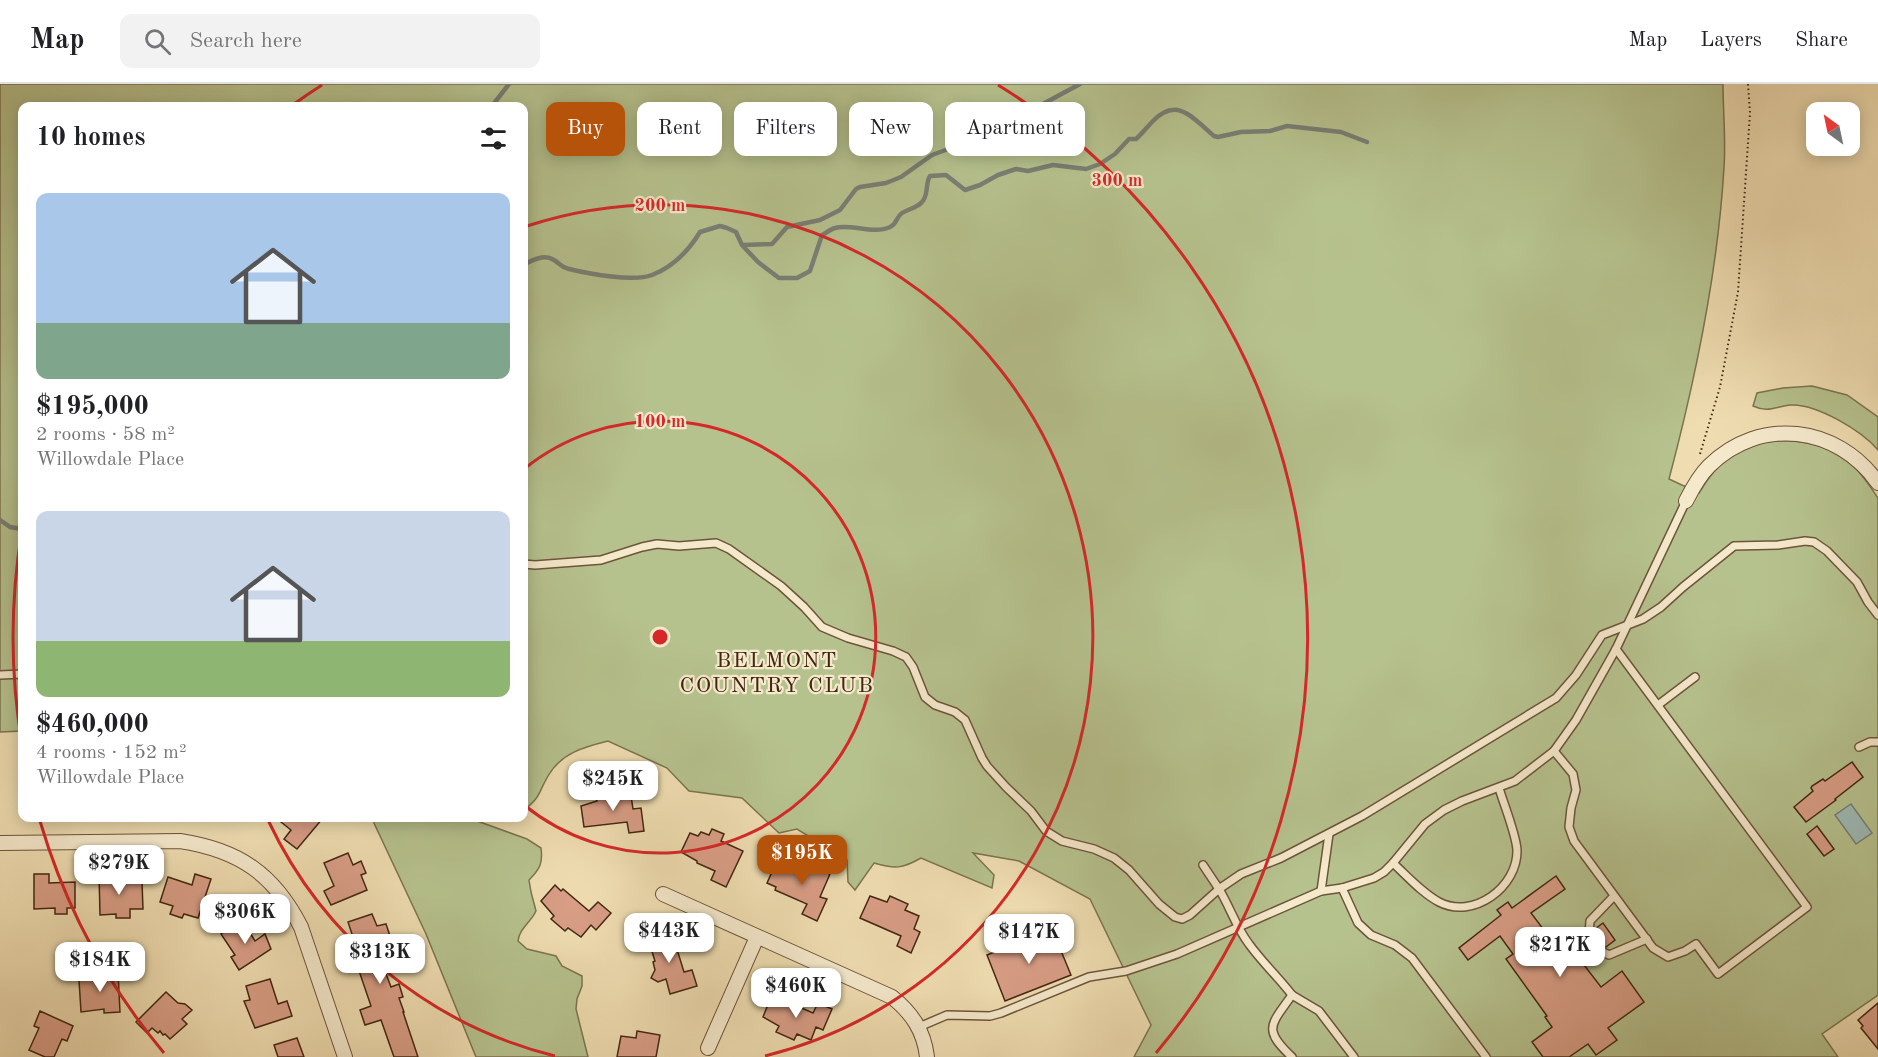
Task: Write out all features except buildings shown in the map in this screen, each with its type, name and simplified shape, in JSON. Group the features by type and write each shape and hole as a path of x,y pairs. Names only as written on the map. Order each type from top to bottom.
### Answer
{"street":[{"path":"1686,501 1695,483 1721,455 1754,438 1773,434 1800,435 1828,441 1861,463 1878,483"},
{"path":"0,843 180,841 213,848 243,860 278,889 296,917 345,1057"},
{"path":"663,894 892,997 905,1007 919,1028 927,1057"},
{"path":"708,1048 757,937"}],"lane":[{"path":"919,1028 947,1015 990,1016 1001,1013 1089,977 1126,971 1177,954 1321,891 1342,888 1374,878 1393,863 1425,824 1444,810 1527,774 1554,751 1576,720 1616,649 1686,501"},
{"path":"528,564 601,560 657,544 678,546 716,543 729,549 781,586 822,627 906,657 925,697 935,705 955,712 965,720 987,766 1031,811 1046,831 1062,841 1094,849 1114,858 1129,870 1159,904 1182,920 1241,874 1281,858 1362,816 1549,703 1576,675 1602,635 1643,619 1661,607 1734,546 1778,545 1805,541 1814,543 1827,551 1857,582 1878,615"},
{"path":"1554,751 1573,774 1576,790 1569,827 1574,841 1653,948 1668,957 1685,951 1695,944 1718,974 1807,907 1616,649"},
{"path":"0,675 18,674"},
{"path":"1658,705 1695,677"},
{"path":"1860,747 1870,742 1878,742"},
{"path":"1393,863 1439,902 1462,906 1475,905 1490,898 1503,887 1511,875 1517,849 1499,788"},
{"path":"1321,891 1329,834"},
{"path":"1203,865 1219,889 1238,928 1263,964 1292,995 1319,1011 1354,1057"},
{"path":"1342,888 1358,923 1371,934 1395,945 1412,958 1486,1057"},
{"path":"1589,934 1590,921 1614,896"},
{"path":"1601,951 1609,955 1647,939"},
{"path":"1292,995 1276,1017 1272,1028 1277,1043 1292,1057"}],"path":[{"path":"1699,456 1720,387 1738,291 1750,112 1748,84"}],"green space":[{"path":"0,84 1723,84 1725,157 1717,246 1697,363 1669,479 1699,493 1720,465 1741,450 1772,441 1789,441 1821,447 1849,462 1878,498 1878,995 1822,1034 1838,1057 1134,1057 1151,1025 1090,899 1019,861 973,853 994,875 992,888 921,858 898,867 874,863 855,890 848,882 847,860 797,829 779,833 742,798 689,791 667,768 608,741 566,756 553,768 528,807 528,102 18,102 18,731 0,732"},
{"path":"1812,386 1847,395 1878,417 1878,450 1850,427 1825,413 1801,406 1790,405 1767,409 1753,406 1757,393"},
{"path":"480,822 527,839 541,848 540,866 529,880 536,911 518,941 527,949 556,956 562,966 582,976 576,1009 588,1057 476,1057 426,934 374,823"}],"water":[{"path":"1851,804 1872,833 1856,844 1835,815"}],"waterway":[{"path":"495,102 509,84"},
{"path":"743,245 772,244 787,227 820,220 840,210 856,189 886,183 901,177 932,155 978,138 1025,111 1080,84"},
{"path":"528,262 546,257 564,267 578,271 611,276 644,277 660,272 674,263 700,232 720,226 736,232 742,245 758,262 779,278 797,278 810,271 822,235 841,227 876,230 890,227 902,213 922,202 926,196 930,176 946,175 965,190 1016,169 1028,171 1053,165 1086,169 1100,164 1115,154 1129,139 1136,139 1153,121 1170,110 1185,112 1218,137 1241,132 1270,131 1287,126 1341,132 1367,142"},
{"path":"0,520 10,527 18,528"}],"district":[{"name":"BELMONT COUNTRY CLUB","path":"777,674"}]}
